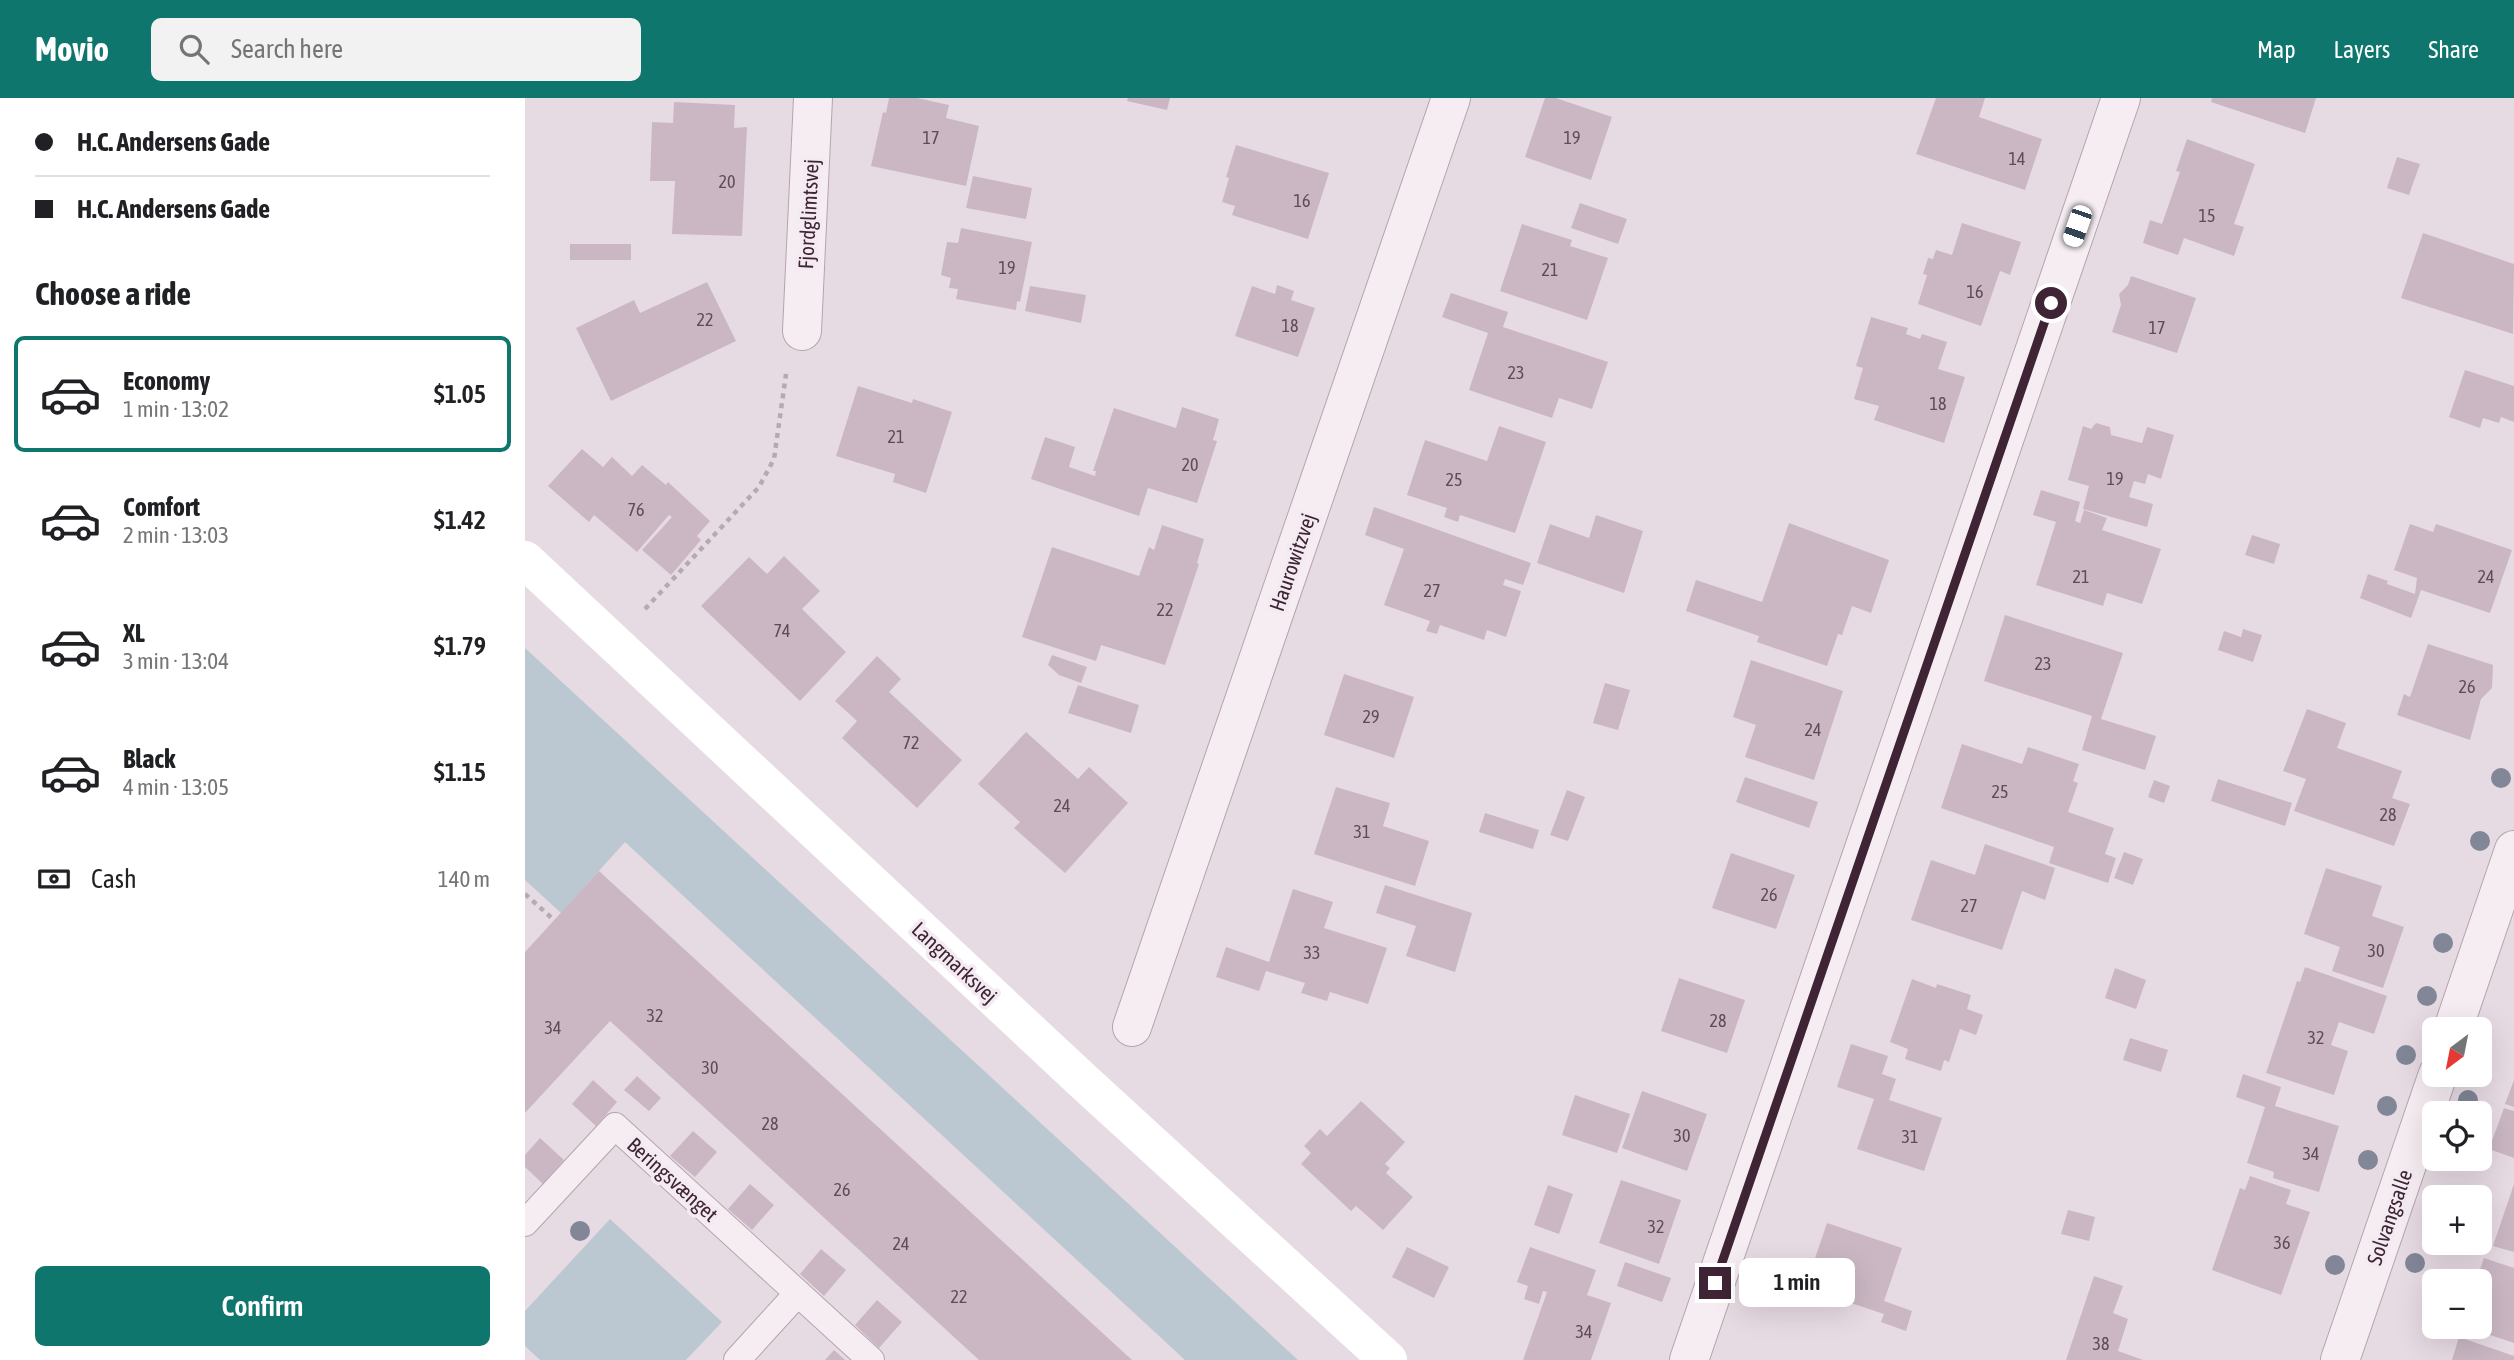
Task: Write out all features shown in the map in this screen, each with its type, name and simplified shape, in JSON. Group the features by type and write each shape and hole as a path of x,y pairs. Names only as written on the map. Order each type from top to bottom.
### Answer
{"main road":[{"name":"Langmarksvej","path":"525,561 615,642 1083,1081 1388,1360"}],"street":[{"name":"Fjordglimtsvej","path":"802,331 813,98"},
{"name":"Haurowitzvej","path":"1132,1027 1451,98"},
{"path":"1689,1360 2122,98"},
{"path":"2457,1017 2514,850"},
{"name":"Solvangsalle","path":"2340,1360 2434,1087"}],"lane":[{"name":"Beringsvænget","path":"525,1223 615,1126 871,1360"},
{"path":"737,1360 799,1293"}],"path":[{"path":"615,642 759,487 774,459 789,359 802,331"},
{"path":"525,894 554,920"}],"shaded area":[{"path":"525,648 1298,1360 1185,1360 625,842 561,913 525,880"},
{"path":"610,1219 722,1322 686,1360 540,1360 525,1346 525,1311"}],"building":[{"path":"889,98 917,98 949,105 946,118 979,126 966,186 871,166 883,112 886,113"},
{"path":"1128,98 1170,98 1167,110 1127,101"},
{"path":"1545,98 1556,98 1612,117 1591,180 1525,157"},
{"path":"1936,98 1985,98 1979,117 2042,139 2025,190 1916,154"},
{"path":"2212,98 2316,98 2305,133 2211,102"},
{"path":"674,102 735,105 734,128 747,127 742,236 672,234 675,181 650,181 652,122 673,123"},
{"path":"2187,139 2255,164 2234,224 2244,227 2234,256 2184,238 2178,255 2143,243 2150,220 2162,224 2180,172 2176,171"},
{"path":"1236,145 1329,173 1308,239 1232,215 1235,206 1222,202"},
{"path":"2397,157 2420,164 2409,195 2387,188"},
{"path":"973,176 1032,188 1026,219 966,208"},
{"path":"1580,203 1627,219 1618,244 1571,228"},
{"path":"1962,223 2021,242 2010,275 2000,271 1981,326 1918,304 1927,275 1923,274 1928,258 1933,259 1936,250 1952,255"},
{"path":"1522,224 1572,240 1570,246 1608,258 1587,320 1500,291"},
{"path":"961,228 1032,242 1016,310 956,299 958,289 949,288 951,278 941,275 947,242 958,243"},
{"path":"2423,233 2514,264 2513,334 2401,298"},
{"path":"570,244 631,244 631,260 570,260"},
{"path":"2131,276 2196,298 2177,353 2112,332 2121,305 2119,294 2128,285"},
{"path":"707,282 736,341 611,401 576,328 634,300 640,313"},
{"path":"1277,285 1294,291 1291,300 1315,308 1298,357 1235,336 1252,286 1275,294"},
{"path":"1030,286 1086,295 1081,323 1025,311"},
{"path":"1451,293 1508,312 1503,327 1608,362 1592,409 1559,398 1552,418 1469,390 1488,333 1442,317"},
{"path":"1871,317 1908,328 1906,334 1920,339 1922,334 1947,342 1938,369 1965,377 1944,443 1874,420 1879,406 1854,399 1863,368 1856,366"},
{"path":"2465,370 2514,386 2514,422 2501,417 2499,423 2483,418 2480,428 2449,417"},
{"path":"858,386 912,403 913,399 952,412 926,493 893,482 895,474 836,456"},
{"path":"1182,407 1219,419 1213,440 1217,441 1197,503 1148,488 1139,516 1031,479 1045,437 1075,447 1069,467 1095,476 1096,471 1093,471 1114,408 1176,428"},
{"path":"2096,423 2110,427 2111,435 2142,443 2147,427 2174,435 2161,479 2148,474 2145,484 2134,481 2129,497 2153,504 2147,527 2083,509 2089,486 2068,480 2083,426 2091,429"},
{"path":"1499,426 1546,442 1515,533 1460,515 1458,522 1444,517 1447,508 1407,495 1425,440 1487,461"},
{"path":"582,449 603,467 612,457 632,476 642,465 666,485 668,482 710,521 697,536 701,540 671,575 642,550 672,517 669,515 637,552 594,515 589,522 548,486"},
{"path":"2041,490 2080,502 2075,521 2080,523 2084,510 2107,518 2102,530 2161,549 2142,604 2107,593 2103,606 2036,585 2056,522 2033,515"},
{"path":"1374,507 1531,563 1523,585 1505,579 1503,585 1521,591 1506,637 1487,630 1484,640 1440,625 1437,634 1426,631 1430,621 1384,605 1404,549 1365,535"},
{"path":"1596,515 1643,531 1624,593 1537,563 1550,524 1589,538"},
{"path":"1789,523 1889,560 1871,613 1852,606 1842,635 1838,634 1827,666 1757,642 1759,636 1686,611 1696,580 1762,602"},
{"path":"2410,524 2433,532 2436,524 2512,550 2490,613 2421,590 2411,618 2360,598 2368,574 2415,594 2417,578 2394,570"},
{"path":"1162,525 1204,539 1197,563 1199,564 1165,665 1101,645 1096,661 1022,637 1052,547 1139,576 1149,547 1154,550"},
{"path":"2252,535 2280,544 2274,564 2245,555"},
{"path":"784,556 820,591 802,609 846,652 800,701 701,606 749,557 767,574"},
{"path":"2005,615 2123,653 2101,719 2156,736 2145,770 2082,750 2092,716 1984,681"},
{"path":"2243,629 2262,635 2253,662 2218,650 2224,631 2241,637"},
{"path":"2428,644 2493,665 2492,688 2481,699 2470,740 2397,715 2404,694 2410,697"},
{"path":"1052,655 1087,667 1081,683 1059,675 1048,665"},
{"path":"877,656 901,679 889,692 962,760 917,808 842,738 857,721 835,701"},
{"path":"1751,660 1843,691 1814,780 1745,757 1756,725 1733,717"},
{"path":"1344,674 1414,697 1394,758 1324,735"},
{"path":"1605,683 1630,690 1618,730 1593,723"},
{"path":"1078,685 1139,705 1131,733 1068,713"},
{"path":"2307,709 2346,723 2337,748 2402,771 2392,798 2410,804 2394,846 2294,811 2306,779 2283,771"},
{"path":"1026,732 1078,779 1089,767 1128,803 1065,873 1014,828 1020,822 978,784"},
{"path":"1962,744 2022,764 2028,747 2079,764 2073,781 2078,783 2068,812 2114,828 2105,854 2116,858 2108,883 2049,863 2054,847 1941,808"},
{"path":"1745,777 1818,802 1809,828 1736,802"},
{"path":"2218,779 2292,803 2285,826 2211,801"},
{"path":"2154,780 2170,786 2164,803 2148,797"},
{"path":"1336,787 1390,803 1383,826 1429,841 1415,886 1314,854"},
{"path":"1567,790 1585,797 1568,841 1550,835"},
{"path":"1485,813 1539,830 1533,849 1479,832"},
{"path":"1985,844 2055,868 2045,900 2022,891 2002,950 1911,920 1931,860 1975,875"},
{"path":"2124,852 2143,859 2133,885 2114,878"},
{"path":"1731,853 1795,875 1776,929 1712,908"},
{"path":"2326,868 2382,886 2372,916 2404,927 2383,988 2332,971 2340,947 2304,934"},
{"path":"599,871 1132,1360 979,1360 610,1021 525,1113 525,952"},
{"path":"1385,885 1472,913 1455,972 1406,956 1416,926 1376,913"},
{"path":"1293,889 1333,902 1324,928 1387,948 1368,1004 1330,992 1327,1001 1301,993 1305,983 1266,971 1259,991 1216,977 1226,947 1269,962"},
{"path":"2305,967 2387,996 2374,1034 2339,1022 2331,1045 2348,1051 2334,1095 2266,1073 2297,981 2300,982"},
{"path":"2115,968 2146,980 2136,1009 2105,998"},
{"path":"1679,978 1745,1000 1727,1053 1661,1031"},
{"path":"1912,979 1936,988 1937,984 1971,995 1967,1009 1983,1015 1976,1035 1960,1029 1949,1062 1944,1060 1941,1071 1905,1059 1908,1049 1890,1042"},
{"path":"2130,1038 2168,1050 2161,1072 2123,1060"},
{"path":"1851,1044 1888,1056 1882,1074 1896,1079 1889,1100 1942,1118 1924,1171 1857,1149 1874,1099 1837,1087"},
{"path":"2243,1074 2281,1087 2275,1106 2339,1126 2319,1192 2273,1178 2274,1172 2247,1163 2265,1107 2236,1097"},
{"path":"637,1076 661,1098 649,1111 624,1090"},
{"path":"593,1080 617,1102 596,1126 572,1104"},
{"path":"2514,1080 2514,1107 2505,1104"},
{"path":"1642,1091 1707,1114 1687,1171 1622,1148"},
{"path":"1575,1095 1630,1114 1617,1153 1562,1135"},
{"path":"1361,1101 1405,1142 1385,1164 1390,1168 1386,1173 1413,1197 1383,1230 1356,1206 1351,1211 1301,1164 1311,1153 1304,1146 1320,1129 1327,1136"},
{"path":"2504,1108 2514,1111 2514,1158 2492,1150 2492,1141"},
{"path":"693,1131 717,1152 695,1177 670,1156"},
{"path":"540,1138 564,1160 543,1184 525,1167 525,1155"},
{"path":"2250,1176 2291,1190 2286,1204 2310,1212 2281,1295 2212,1270 2240,1188 2245,1190"},
{"path":"1621,1180 1681,1200 1659,1264 1599,1243"},
{"path":"750,1184 774,1205 752,1230 728,1209"},
{"path":"2514,1184 2514,1252 2493,1246"},
{"path":"1548,1185 1573,1194 1559,1234 1534,1225"},
{"path":"2068,1210 2095,1217 2089,1241 2061,1234"},
{"path":"1827,1223 1902,1248 1884,1301 1912,1311 1906,1331 1881,1322 1884,1314 1805,1288"},
{"path":"1407,1247 1449,1267 1434,1298 1392,1277"},
{"path":"1530,1247 1596,1270 1587,1295 1611,1303 1591,1360 1523,1360 1547,1292 1543,1291 1539,1304 1524,1299 1528,1286 1517,1282"},
{"path":"821,1249 846,1270 824,1296 800,1274"},
{"path":"2484,1258 2514,1268 2514,1343 2492,1336 2492,1269 2480,1269"},
{"path":"1625,1262 1671,1278 1662,1302 1617,1286"},
{"path":"2094,1276 2123,1286 2113,1313 2128,1319 2118,1351 2143,1360 2066,1360"},
{"path":"877,1300 902,1322 879,1348 855,1325"},
{"path":"2458,1339 2514,1356 2514,1360 2452,1360"},
{"path":"834,1350 845,1360 825,1360"}],"route":[{"path":"1715,1283 2051,303"}]}
